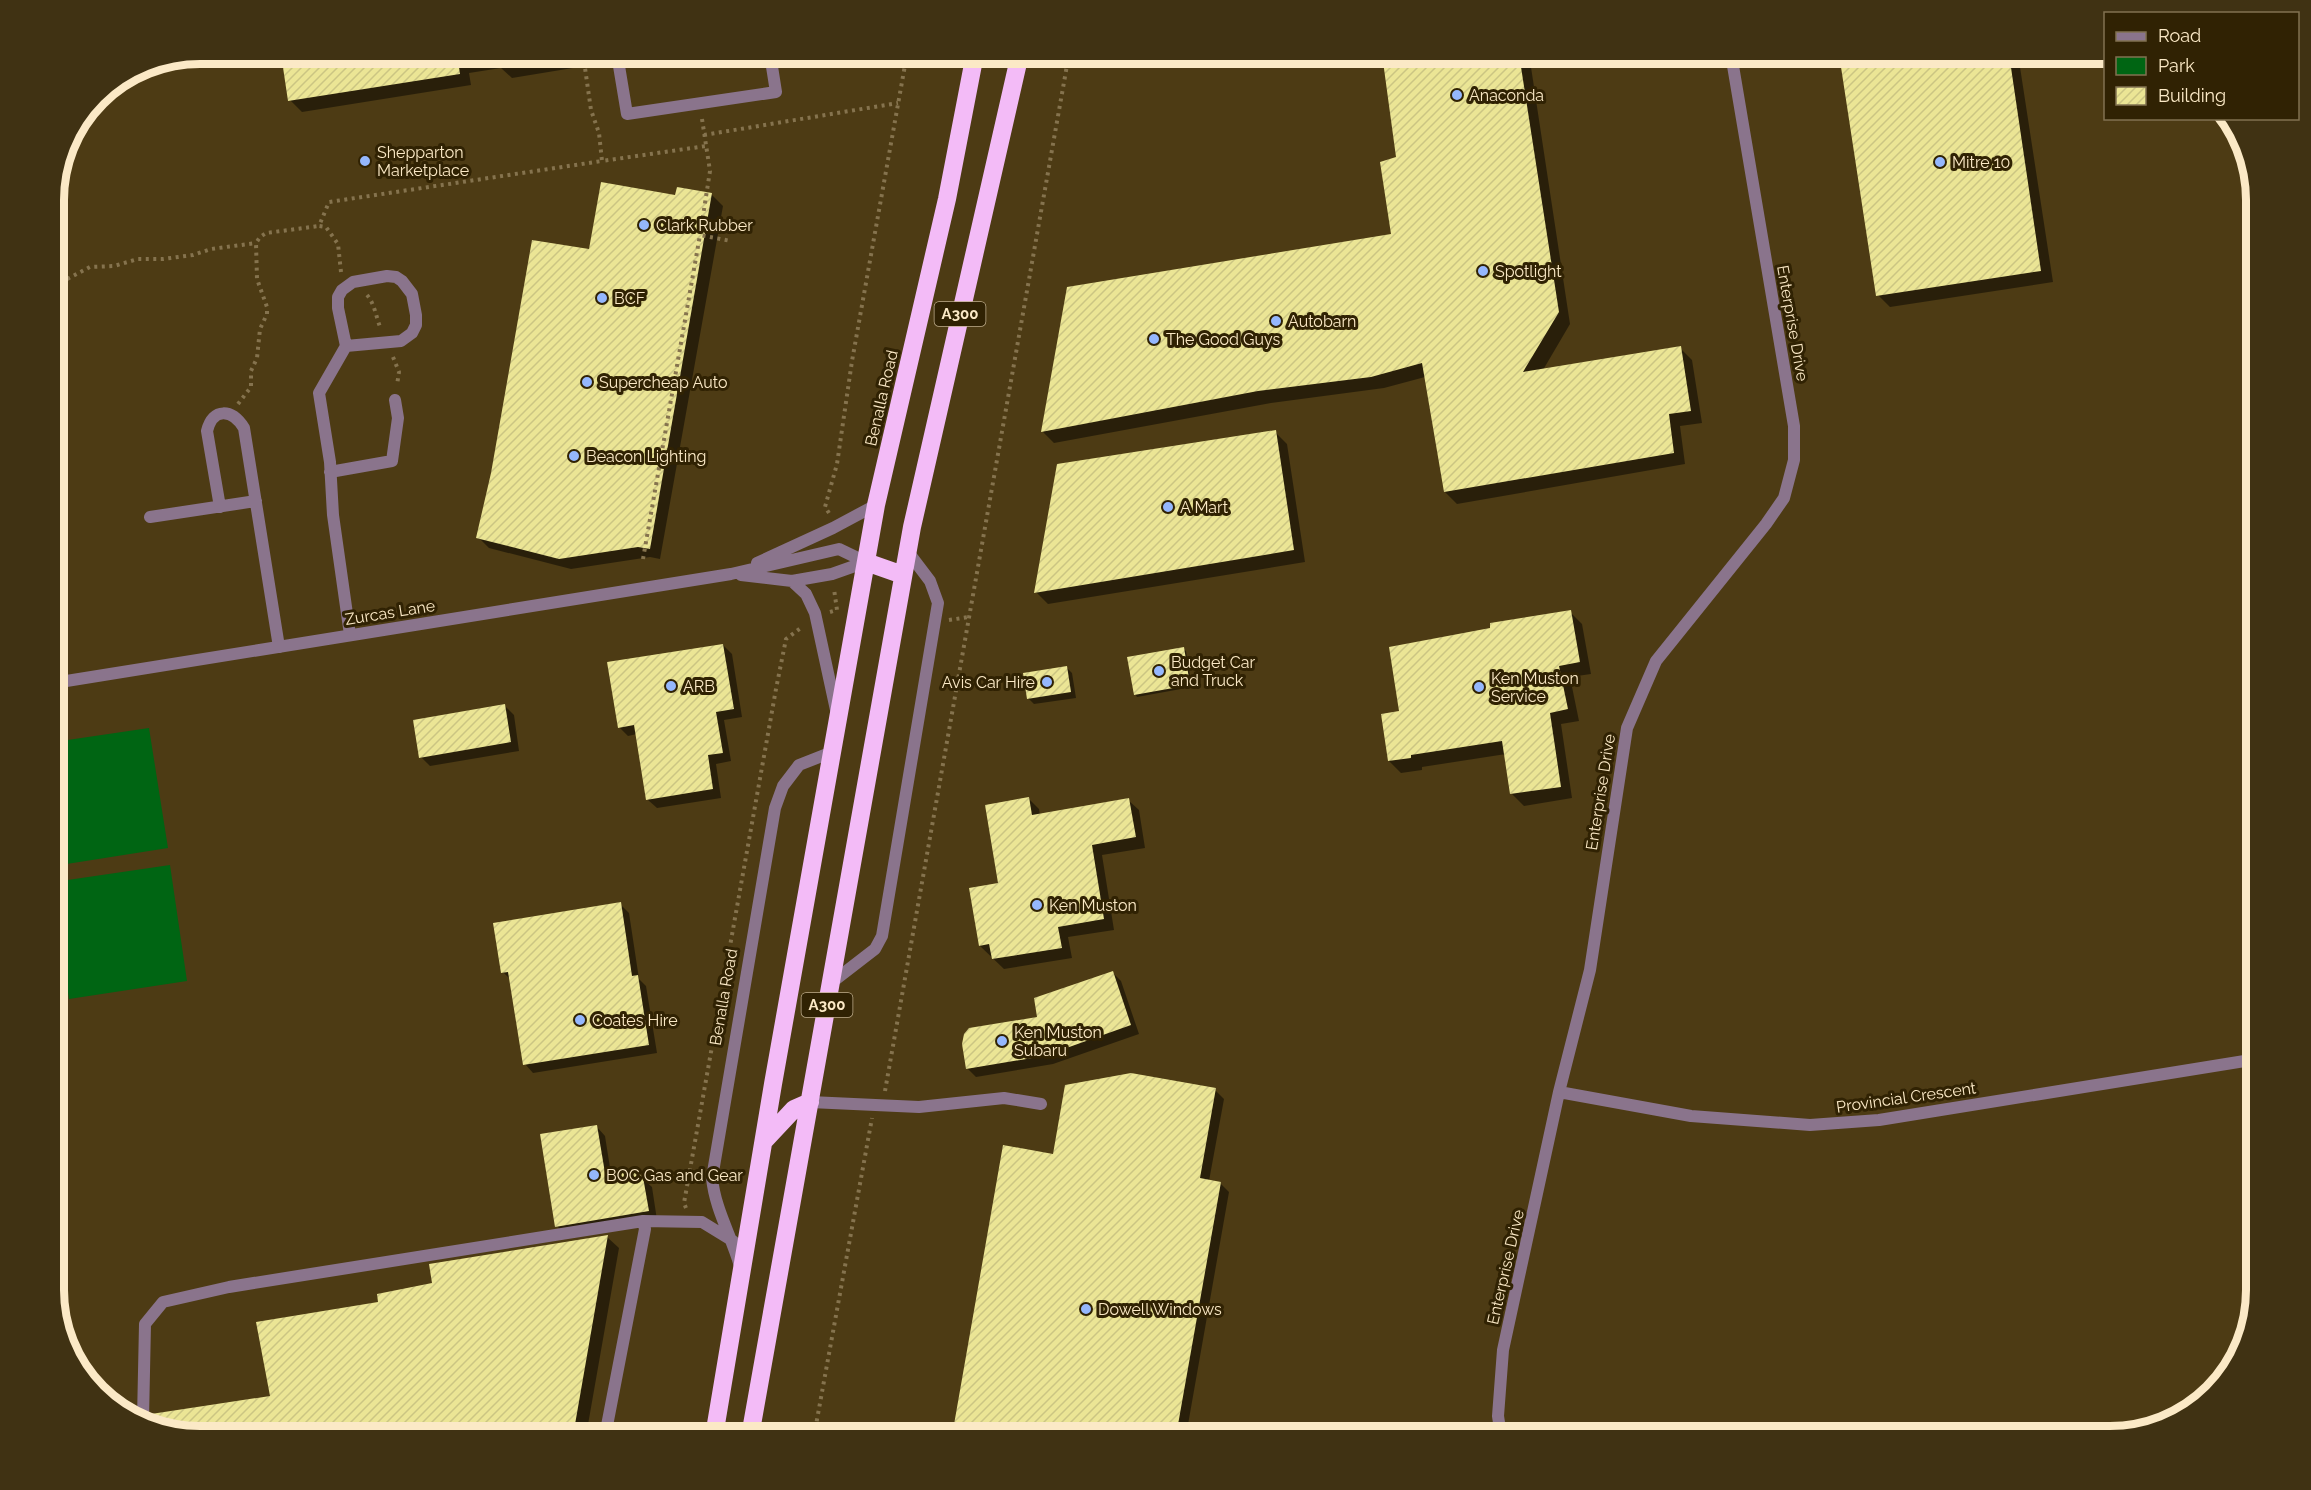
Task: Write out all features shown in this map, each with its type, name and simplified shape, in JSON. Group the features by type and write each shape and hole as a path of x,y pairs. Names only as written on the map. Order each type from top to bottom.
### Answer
{"highway":[{"name":"Benalla Road","path":"716,1426 876,505 947,199 973,64"},
{"name":"A300","path":"752,1426 903,575 1018,64"},
{"path":"866,562 903,575"},
{"path":"764,1141 794,1109 810,1102"}],"street":[{"path":"619,64 627,114 776,92 772,64"},
{"name":"Enterprise Drive","path":"1500,1426 1498,1416 1503,1350 1559,1092 1590,970 1627,728 1656,661 1766,524 1784,498 1794,459 1794,426 1733,64"},
{"path":"345,346 401,341 412,333 416,325 416,315 410,289 396,277 352,282 342,290 339,297 341,330 345,346 320,393 333,515 350,635"},
{"path":"330,472 392,462 398,418 395,400"},
{"path":"220,507 207,431 209,422 216,415 223,413 234,416 244,428 279,647"},
{"path":"150,517 256,501"},
{"name":"Zurcas Lane","path":"731,574 833,528 876,505"},
{"name":"Zurcas Lane","path":"65,681 731,574 839,549 866,562"},
{"path":"831,983 874,949 882,936 938,603 930,581 908,552"},
{"name":"Zurcas Lane","path":"731,574 792,581 832,574 866,562"},
{"path":"792,581 806,594 815,613 838,720"},
{"name":"Benalla Road","path":"742,1273 733,1242 714,1199 712,1178 775,808 783,786 799,765 832,752"},
{"name":"Provincial Crescent","path":"1559,1092 1691,1116 1810,1125 1879,1120 2246,1061"},
{"path":"810,1102 919,1107 1004,1098 1041,1104"},
{"path":"143,1412 145,1324 163,1302 229,1287 644,1221 702,1222 733,1242"},
{"path":"608,1426 645,1228 644,1221"}],"path":[{"path":"825,507 837,464 852,361 905,64"},
{"path":"816,1426 874,1105 885,1091 1067,64"},
{"path":"643,559 710,171 704,133 898,103"},
{"path":"319,226 329,201 602,161"},
{"path":"234,416 242,397 251,387 251,371 257,358 260,329 267,314 267,307 257,279 256,243 266,233 319,226 326,226 333,234 338,244 341,272 372,301 374,315 381,330 388,336 399,372 395,400"},
{"path":"700,236 731,241"},
{"path":"65,280 90,267 114,266 138,259 194,255 211,249 256,243"}],"green space":[{"path":"149,728 168,848 65,864 65,740"},
{"path":"170,865 187,981 69,999 65,973 65,880"}],"building":[{"path":"282,64 458,64 460,74 288,101"},
{"path":"1383,64 1521,64 1559,312 1523,372 1681,346 1691,411 1669,414 1674,453 1444,492 1422,363 1371,377 1258,391 1041,432 1067,287 1391,234 1380,162 1396,157"},
{"name":"Mitre 10","path":"1841,64 2010,64 2041,271 1876,296"},
{"path":"601,182 675,195 677,187 712,193 650,549 638,547 559,559 476,538 491,473 532,240 589,249"},
{"name":"A Mart","path":"1276,430 1294,550 1034,593 1057,464"},
{"name":"Ken Muston Service","path":"1571,610 1580,662 1559,666 1568,709 1550,713 1561,787 1510,794 1502,741 1411,755 1411,758 1388,761 1381,714 1399,711 1389,647 1490,628 1490,623"},
{"path":"723,644 734,709 716,712 723,753 708,755 713,789 646,800 634,725 618,728 607,662"},
{"name":"Budget Car and Truck","path":"1184,647 1190,685 1134,695 1127,657"},
{"name":"Avis Car Hire","path":"1067,666 1071,692 1027,699 1023,673"},
{"path":"505,704 511,742 419,758 413,720"},
{"path":"1029,797 1032,815 1129,798 1136,837 1092,845 1104,919 1058,927 1062,948 992,959 989,944 979,946 969,888 998,883 985,805"},
{"path":"621,902 632,976 638,975 649,1045 523,1065 508,972 501,973 493,923"},
{"path":"1113,971 1131,1025 1044,1056 966,1069 962,1044 964,1034 969,1028 1037,1017 1034,998"},
{"name":"Dowell Windows","path":"1131,1073 1216,1088 1200,1178 1221,1182 1178,1426 954,1426 1003,1145 1053,1154 1065,1085"},
{"name":"BOC Gas and Gear","path":"597,1125 605,1173 633,1169 643,1177 649,1211 555,1227 540,1134"},
{"path":"608,1235 575,1426 201,1426 165,1421 151,1416 270,1396 256,1322 378,1302 377,1294 432,1283 429,1264"}],"place":[{"name":"Anaconda","path":"1457,95"},
{"name":"Shepparton Marketplace","path":"365,161"},
{"name":"Mitre 10","path":"1940,162"},
{"name":"Clark Rubber","path":"644,225"},
{"name":"Spotlight","path":"1483,271"},
{"name":"BCF","path":"602,298"},
{"name":"Autobarn","path":"1276,321"},
{"name":"The Good Guys","path":"1154,339"},
{"name":"Supercheap Auto","path":"587,382"},
{"name":"Beacon Lighting","path":"574,456"},
{"name":"A Mart","path":"1168,507"},
{"name":"Budget Car and Truck","path":"1159,671"},
{"name":"Avis Car Hire","path":"1047,682"},
{"name":"ARB","path":"671,686"},
{"name":"Ken Muston Service","path":"1479,687"},
{"name":"Ken Muston","path":"1037,905"},
{"name":"Coates Hire","path":"580,1020"},
{"name":"Ken Muston Subaru","path":"1002,1041"},
{"name":"BOC Gas and Gear","path":"594,1175"},
{"name":"Dowell Windows","path":"1086,1309"}]}
